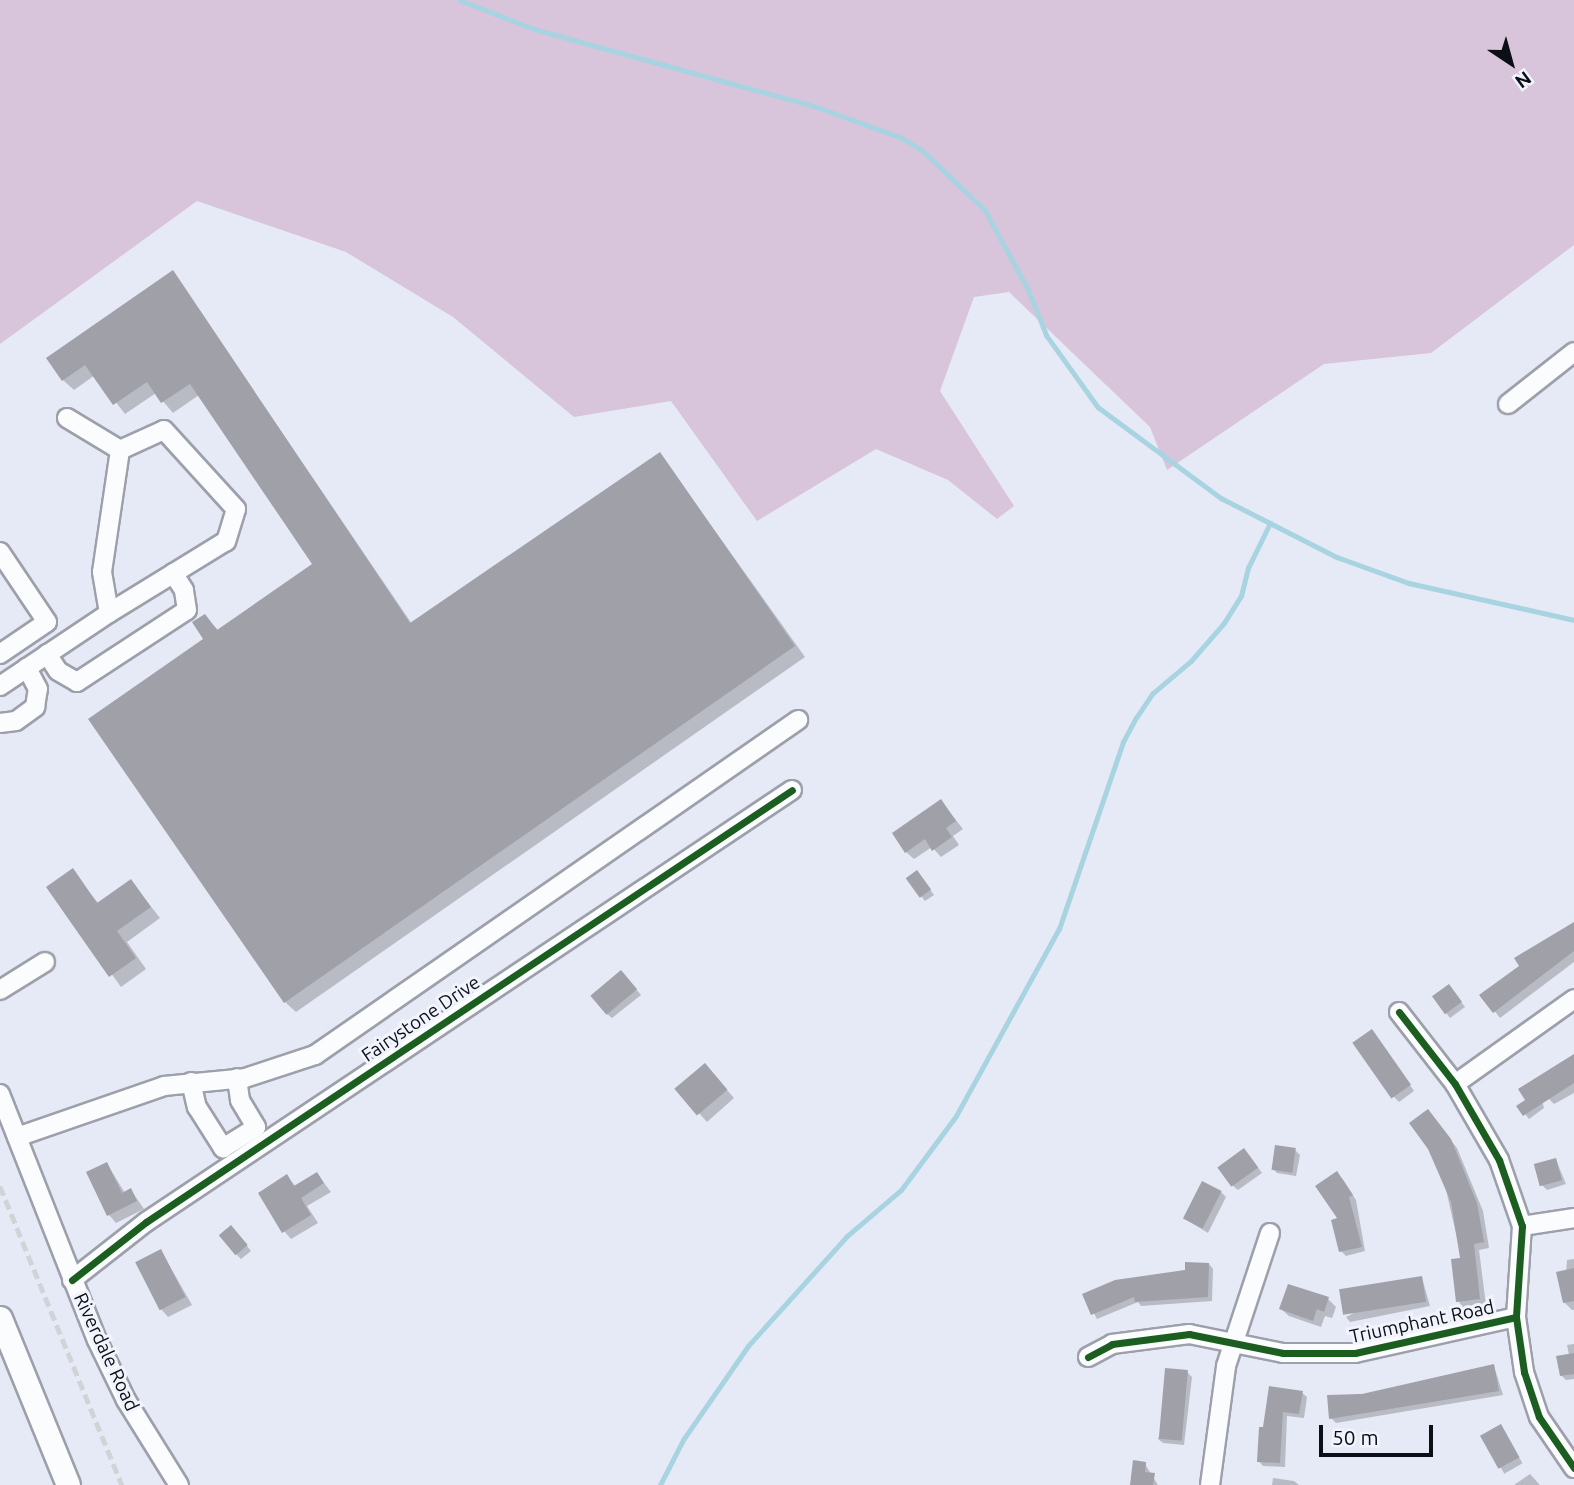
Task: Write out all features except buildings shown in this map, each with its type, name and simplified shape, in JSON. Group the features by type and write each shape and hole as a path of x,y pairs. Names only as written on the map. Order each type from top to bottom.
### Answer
{"main road":[{"path":"0,1318 68,1485"}],"street":[{"path":"1508,404 1574,352"},
{"path":"67,418 120,450"},
{"path":"0,686 109,613 226,541 236,509 195,459 164,430 120,450"},
{"path":"109,613 102,572 120,450"},
{"path":"0,552 47,622 0,654"},
{"path":"47,654 58,671 77,682 187,610 184,590 173,573"},
{"path":"0,723 16,720 35,707 38,689 27,668"},
{"path":"17,1137 164,1086 237,1078 315,1055 798,720"},
{"name":"Fairystone Drive","path":"72,1280 146,1222 792,790"},
{"path":"0,990 45,962"},
{"path":"1455,1084 1574,999"},
{"path":"1399,1012 1455,1084 1499,1160 1522,1226 1516,1317 1524,1372 1539,1417 1574,1468"},
{"path":"191,1082 197,1107 223,1148 256,1127 240,1100 237,1078"},
{"name":"Riverdale Road","path":"0,1094 72,1280 126,1400 179,1485"},
{"path":"1522,1226 1574,1218"},
{"path":"1210,1485 1233,1340 1270,1233"},
{"name":"Triumphant Road","path":"1088,1357 1112,1344 1160,1335 1233,1340 1283,1353 1355,1353 1492,1326 1516,1317"}],"shaded area":[{"path":"0,0 1574,0 1574,245 1431,353 1324,364 1167,470 1150,427 1009,292 974,297 940,391 1014,506 997,519 948,480 876,449 757,521 671,401 574,417 453,317 346,252 197,201 0,344"}],"waterway":[{"path":"460,0 534,29 817,107 900,137 922,150 985,210 1028,289 1047,336 1098,407 1221,498 1337,557 1409,583 1574,620"},
{"path":"660,1485 683,1440 748,1346 846,1237 901,1190 956,1116 1059,929 1123,742 1152,694 1191,661 1224,623 1241,596 1248,568 1270,523"}],"railway":[{"path":"0,1186 122,1485"}],"cycle path":[{"path":"72,1280 146,1222 792,790"},
{"path":"1399,1012 1455,1084 1499,1160 1522,1226 1516,1317 1524,1372 1539,1417 1574,1468"},
{"path":"1088,1357 1112,1344 1189,1334 1283,1353 1355,1353 1516,1317"}]}
